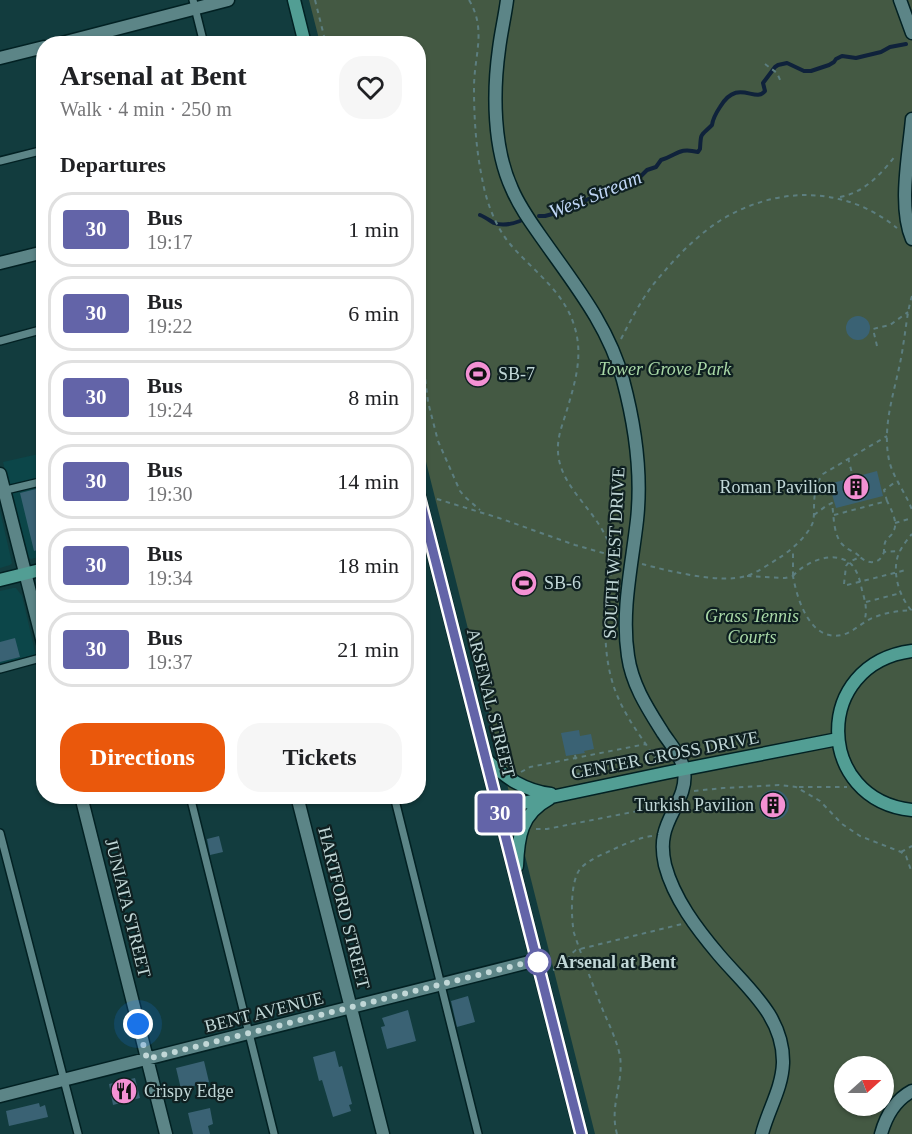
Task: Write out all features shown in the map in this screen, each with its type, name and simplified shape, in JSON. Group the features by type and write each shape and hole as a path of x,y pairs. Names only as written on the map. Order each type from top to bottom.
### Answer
{"street":[{"path":"85,36 194,4 228,0"},
{"path":"294,0 303,36"},
{"name":"SOUTH WEST DRIVE","path":"507,0 499,47 495,98 496,118 506,173 512,190 523,209 598,318 619,366 630,410 638,476 638,511 627,608 627,654 637,689 679,757 684,770"},
{"path":"900,0 912,33"},
{"path":"0,58 36,49"},
{"path":"912,119 905,204 912,239"},
{"path":"0,263 36,254"},
{"path":"0,474 2,491 36,614"},
{"name":"ARSENAL STREET","path":"426,523 581,1134"},
{"path":"0,580 36,571"},
{"path":"912,651 898,653 879,661 857,678 846,696 838,723 841,752 854,778 870,794 884,802 912,810"},
{"name":"CENTER CROSS DRIVE","path":"499,808 838,739"},
{"path":"487,760 519,785 539,793 558,795"},
{"path":"684,770 680,797 664,835 663,853 669,878 693,921 720,956 748,986 776,1028 782,1048 781,1078 762,1134"},
{"path":"517,880 518,842 524,822 543,803 558,795"},
{"name":"JUNIATA STREET","path":"83,804 166,1134"},
{"name":"HARTFORD STREET","path":"299,804 383,1134"},
{"name":"BENT AVENUE","path":"0,1096 537,960"},
{"path":"881,1134 884,1122 895,1105 901,1098 912,1092"}],"lane":[{"path":"194,4 202,36"},
{"path":"0,161 36,152"},
{"path":"0,341 36,331"},
{"path":"2,491 36,483"},
{"path":"0,669 36,659"},
{"path":"192,804 274,1134"},
{"path":"396,804 478,1134"},
{"path":"0,833 78,1134"}],"path":[{"path":"315,0 324,36"},
{"path":"469,0 476,12 479,32 474,108 478,154 485,192 499,227 513,247 555,291 567,307 574,323 578,338 579,366 560,429 559,462 567,481 599,524 608,542 611,556 605,641 609,670 622,706 657,760"},
{"path":"765,64 782,82"},
{"path":"620,341 641,303 662,273 719,221 755,204 778,198 806,195 837,197 849,195 864,187 881,172 901,148"},
{"path":"837,197 872,212 901,231"},
{"path":"912,296 891,398 887,436 890,463 912,510"},
{"path":"877,346 873,329 895,323 908,311"},
{"path":"426,385 434,428 442,451 460,491 482,512"},
{"path":"746,576 777,560 793,548 810,528 814,516 815,491 820,478 828,470 887,436"},
{"path":"848,458 853,477"},
{"path":"814,516 833,503 837,534 843,546 857,552 869,562 879,560 884,552 885,542 894,531 895,523 883,490 898,481"},
{"path":"437,498 565,542 623,559"},
{"path":"834,515 860,506 887,501"},
{"path":"895,523 912,518"},
{"path":"793,548 793,576 798,597 807,618 819,630 830,635 842,635 882,615 911,610 901,593 896,573 897,558 912,534"},
{"path":"884,552 900,551"},
{"path":"860,556 849,562 844,571 846,584 906,570"},
{"path":"640,564 702,577 785,578 793,576 807,564 837,558 849,562 856,570 866,602 864,622"},
{"path":"797,571 802,575"},
{"path":"866,602 901,593"},
{"path":"517,777 527,768 646,744"},
{"path":"576,757 579,777"},
{"path":"532,828 547,829 720,788 779,785 845,787"},
{"path":"796,787 820,801 842,824 860,836 901,852 906,856 912,873"},
{"path":"617,1134 614,1114 620,1081 620,1058 614,1035 572,925 576,877 589,861 644,837 664,835"},
{"path":"901,852 912,846"},
{"path":"553,970 564,965 572,954 580,949 693,921"}],"shaded area":[{"path":"36,455 36,558 31,559 26,555 3,462"},
{"path":"0,511 12,563 0,568"},
{"path":"16,588 22,596 36,656 0,666 0,591"}],"green space":[{"name":"Tower Grove Park","path":"309,0 912,0 912,1134 595,1134 426,462 426,36 318,36"}],"building":[{"path":"858,316 866,320 870,328 866,336 858,340 850,336 846,328 850,320"},
{"name":"Roman Pavilion","path":"877,471 883,496 836,508 829,484"},
{"path":"36,489 36,550 34,551 20,493"},
{"path":"15,638 20,657 0,662 0,642"},
{"path":"579,730 580,736 591,734 594,749 566,756 561,733"},
{"name":"Turkish Pavilion","path":"774,790 785,794 789,805 785,816 774,820 763,816 759,805 763,794"},
{"path":"219,836 223,852 210,855 207,839"},
{"path":"468,996 475,1022 457,1027 451,1001"},
{"path":"408,1010 416,1041 387,1049 381,1027 385,1026 382,1018"},
{"path":"335,1051 339,1067 342,1066 352,1104 349,1105 351,1111 333,1117 322,1080 319,1081 313,1057"},
{"path":"204,1061 209,1082 181,1089 176,1068"},
{"name":"Crispy Edge","path":"135,1078 140,1098 113,1105 109,1084"},
{"path":"39,1103 40,1107 45,1105 48,1117 9,1126 6,1111"},
{"path":"210,1108 213,1124 208,1126 210,1134 193,1134 188,1113"}],"waterway":[{"name":"West Stream","path":"539,216 560,212 617,186 635,182 647,170 656,167 661,160 678,152 686,150 698,152 702,135 712,125 716,113 727,98 740,92 761,94 765,91 763,83 778,65 787,63 804,71 811,71 829,65 842,56 856,58 906,44"},
{"name":"West Stream","path":"480,215 497,224 520,221"}],"bus line":[{"name":"30","path":"426,523 581,1134"}],"place":[{"name":"SB-7","path":"478,374"},
{"name":"Roman Pavilion","path":"856,487"},
{"name":"SB-6","path":"524,583"},
{"name":"Turkish Pavilion","path":"773,805"},
{"name":"Arsenal at Bent","path":"538,962"},
{"name":"Crispy Edge","path":"124,1091"}],"route":[{"path":"138,1024 147,1059 537,960 538,962"}],"park label":[{"name":"Grass Tennis Courts","path":"752,626"}]}
